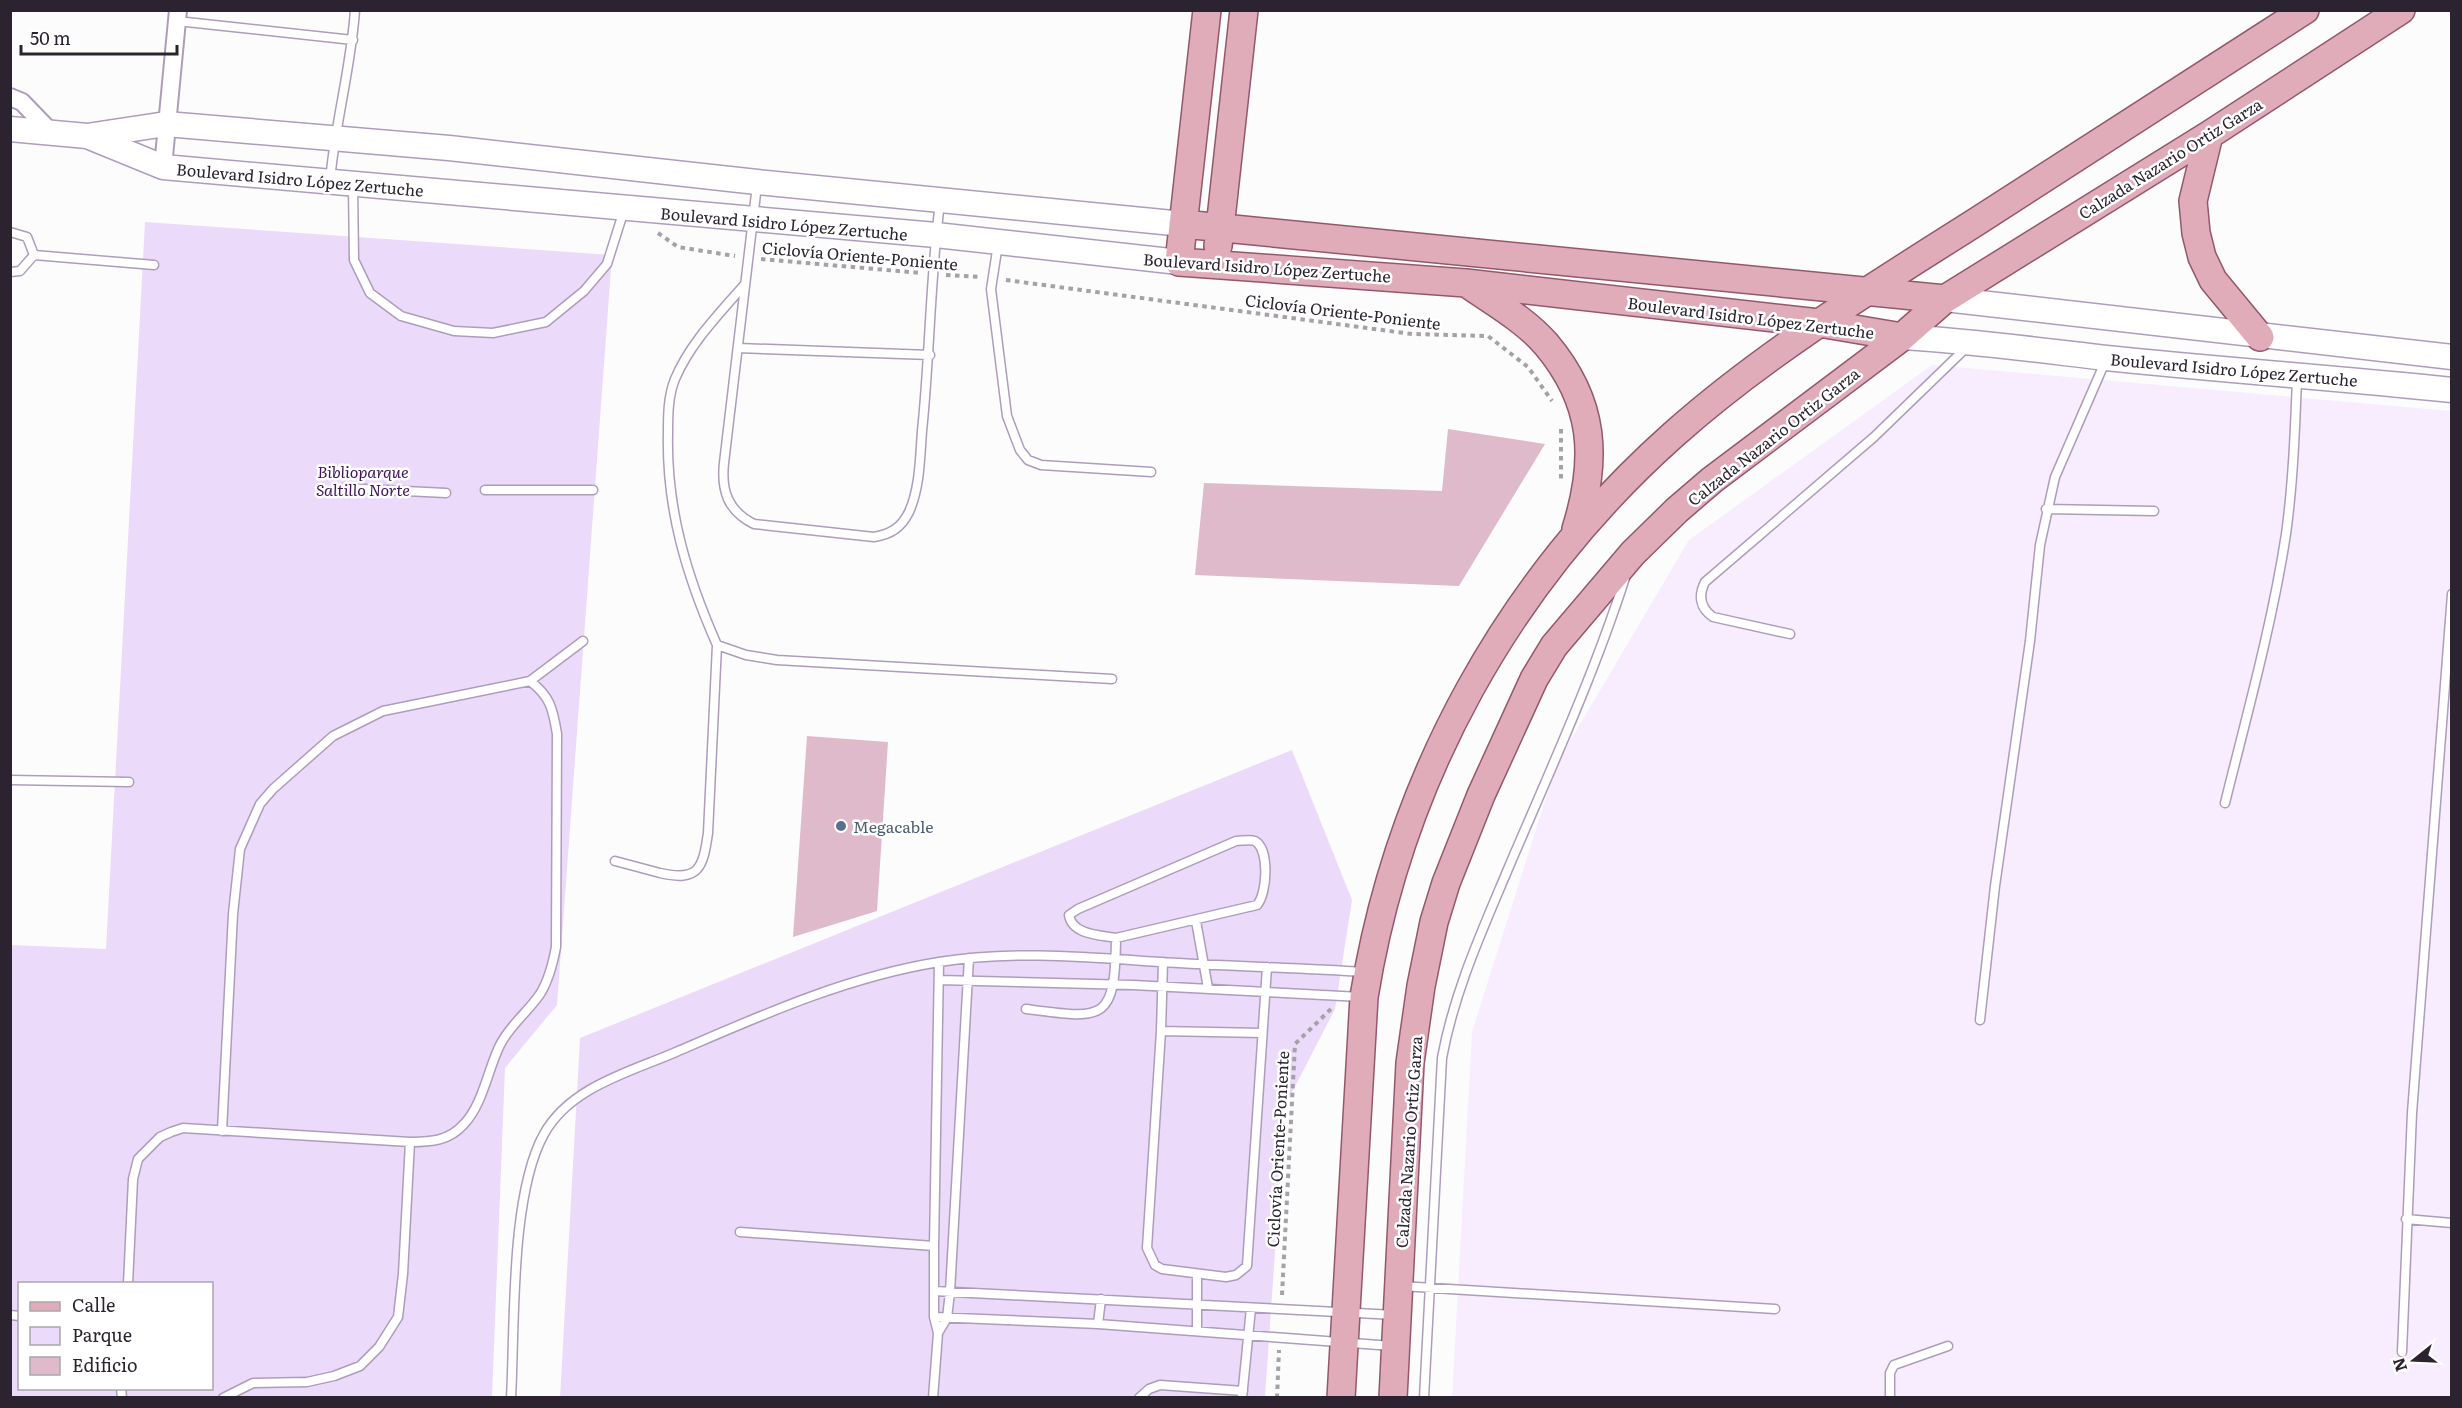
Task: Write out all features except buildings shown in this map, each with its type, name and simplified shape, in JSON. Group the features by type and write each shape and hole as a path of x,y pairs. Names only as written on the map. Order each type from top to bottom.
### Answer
{"main road":[{"path":"1179,262 1207,10"},
{"path":"1215,265 1244,10"},
{"path":"1341,1398 1359,988 1399,848 1431,765 1464,697 1506,627 1601,506 1673,435 1753,370 1868,291 2305,10"},
{"name":"Calzada Nazario Ortiz Garza","path":"1393,1398 1410,1063 1421,986 1434,922 1446,883 1481,795 1534,680 1554,646 1633,553 1712,480 1902,337 1945,300 2209,135 2401,10"},
{"name":"Boulevard Isidro López Zertuche","path":"10,129 87,136 166,124 449,148 757,182 1868,291 2451,357"},
{"path":"2209,135 2193,201 2196,233 2202,257 2213,280 2260,337"},
{"name":"Boulevard Isidro López Zertuche","path":"87,136 163,167 936,235 1179,262 1466,283 1819,323 1902,337 1972,341 2107,358 2451,390"},
{"path":"1466,283 1507,311 1545,343 1565,371 1585,412 1591,441 1590,470 1586,499 1572,542"}],"street":[{"path":"163,167 177,16"},
{"path":"10,97 22,102 51,132"}],"lane":[{"path":"355,10 353,40 333,139 354,260 370,293 401,316 454,331 494,333 546,322 584,291 607,264 624,209"},
{"path":"177,16 353,40"},
{"path":"757,182 722,484 727,500 740,517 754,524 874,537 891,534 909,510 918,475 930,355 933,274 940,200"},
{"path":"10,232 27,237 34,255"},
{"path":"999,242 991,289 1007,416 1020,450 1028,460 1041,465 1151,472"},
{"path":"34,255 154,265"},
{"path":"10,272 20,271 34,255"},
{"path":"615,861 679,877 695,873 705,855 717,645 689,578 674,518 669,478 668,409 675,380 691,350 746,283"},
{"path":"1790,634 1713,617 1705,612 1701,602 1704,582 1874,437 1972,341"},
{"path":"738,348 930,355"},
{"path":"1980,1020 1995,886 2030,641 2046,509 2070,440 2107,358"},
{"path":"2225,803 2267,638 2279,574 2292,473 2298,374"},
{"path":"344,488 446,493"},
{"path":"485,490 593,490"},
{"path":"2046,509 2154,511"},
{"path":"1424,1398 1442,1058 1450,1016 1476,946 1600,649 1633,553"},
{"path":"2402,1352 2406,1219 2448,674 2451,594"},
{"path":"222,1131 233,914 240,849 260,804 273,789 333,736 383,711 530,681 583,640"},
{"path":"717,645 746,655 777,660 1112,679"},
{"path":"128,1282 133,1179 138,1159 160,1137 183,1128 435,1142 452,1135 465,1123 477,1102 502,1042 540,994 552,967 558,929 557,734 553,706 544,692 530,681"},
{"path":"10,780 129,782"},
{"path":"1254,840 1258,843 1262,850 1267,885 1260,902 1248,909 1116,938 1079,929 1071,923 1070,915 1078,909 1236,841 1254,840"},
{"path":"1196,921 1208,988"},
{"path":"1026,1009 1077,1016 1093,1014 1105,1007 1114,985 1116,938"},
{"path":"511,1398 518,1254 527,1183 537,1150 557,1115 588,1091 790,1003 840,985 939,962 1017,956 1204,963 1267,967 1359,988"},
{"path":"938,1333 947,1318 950,1292 969,958"},
{"path":"933,1398 938,1333 934,1317 934,1246 939,962"},
{"path":"1163,962 1161,1031 1147,1248 1155,1265 1172,1271 1197,1275 1231,1276 1247,1266 1267,967"},
{"path":"939,980 968,979 1265,992 1359,988"},
{"path":"1161,1031 1262,1033"},
{"path":"223,1398 253,1383 307,1382 334,1376 360,1366 379,1347 398,1317 403,1274 410,1142"},
{"path":"2406,1219 2451,1223"},
{"path":"740,1232 934,1246"},
{"path":"1197,1275 1197,1331"},
{"path":"1399,1286 1775,1309"},
{"path":"934,1291 1398,1315"},
{"path":"1098,1324 1101,1299"},
{"path":"1138,1398 1149,1389 1160,1386 1243,1394 1251,1308"},
{"path":"934,1317 1098,1324 1396,1347"},
{"path":"1890,1398 1890,1373 1894,1365 1948,1346"}],"path":[{"name":"Ciclovía Oriente-Poniente","path":"624,209 678,247 748,258 993,278 1412,334 1488,336 1528,367 1554,403"},
{"path":"1561,423 1561,487"},
{"name":"Ciclovía Oriente-Poniente","path":"1281,1310 1295,1044 1359,988"},
{"path":"1277,1398 1280,1338"}],"shaded area":[{"path":"1932,365 2451,411 2451,1397 1452,1398 1472,1032 1557,763 1689,540"}],"green space":[{"name":"Biblioparque Saltillo Norte","path":"145,222 612,255 557,1005 505,1068 492,1397 11,1398 11,945 106,949"},
{"path":"1292,750 1352,900 1335,1009 1285,1106 1265,1397 560,1398 580,1038"}],"place":[{"name":"Megacable","path":"841,826"}]}
